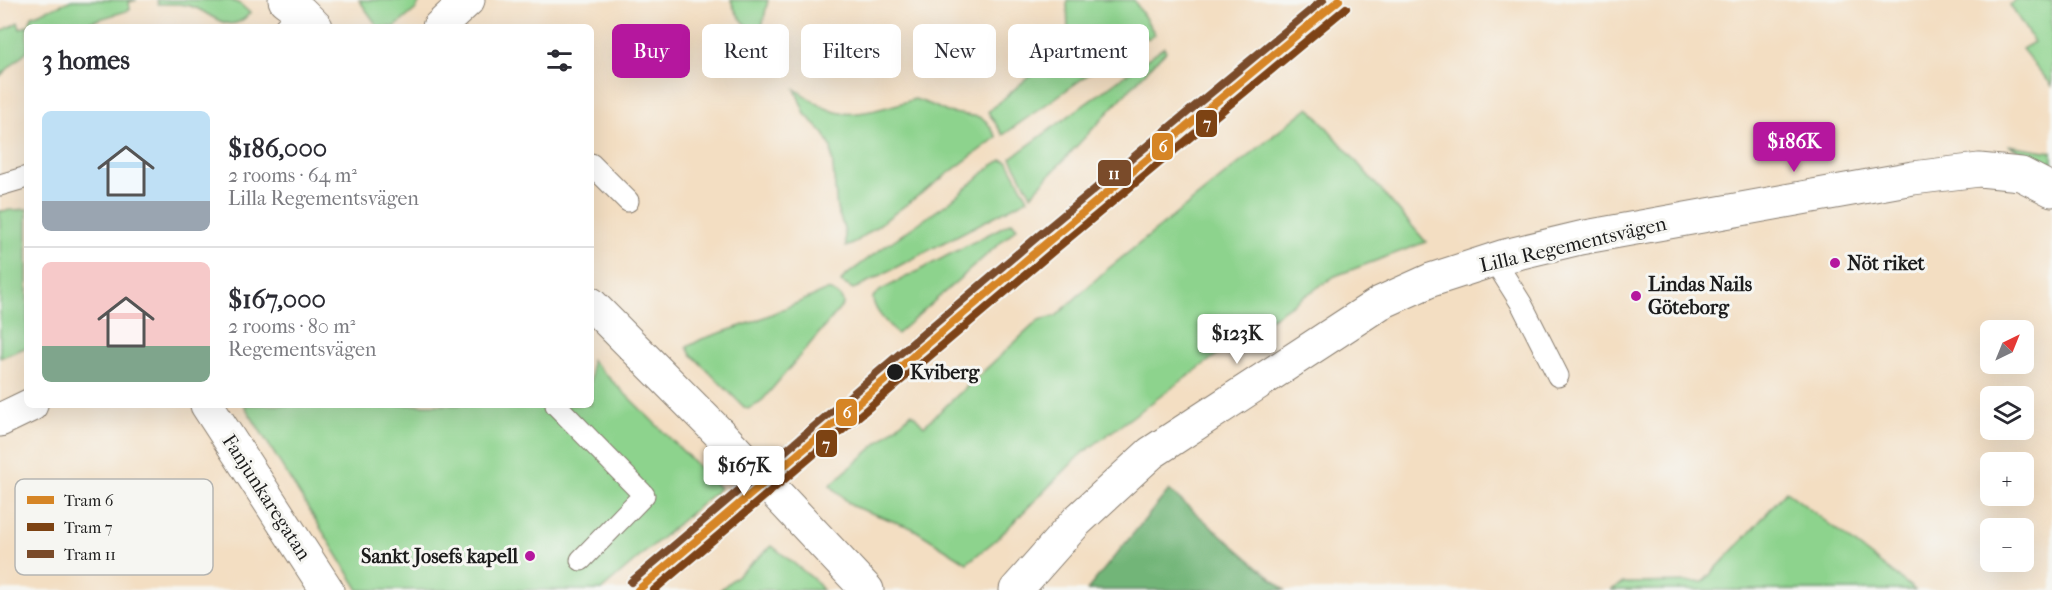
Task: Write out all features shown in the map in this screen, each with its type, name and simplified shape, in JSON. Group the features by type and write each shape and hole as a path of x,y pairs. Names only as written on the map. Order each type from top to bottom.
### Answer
{"street":[{"name":"Lilla Regementsvägen","path":"1016,590 1077,521 1151,453 1380,303 1431,280 1494,260 1580,238 1942,174 1979,170 2021,174 2052,190"},
{"path":"594,307 721,435 867,590"},
{"path":"0,420 26,408"},
{"name":"Fanjunkaregatan","path":"209,408 327,590"}],"lane":[{"path":"594,167 628,201"},
{"path":"0,185 24,178"},
{"path":"1494,260 1521,303 1558,376"},
{"path":"559,408 644,495 581,561"}],"green space":[{"path":"72,0 137,0 129,2 130,10 83,24 29,24 32,16"},
{"path":"157,0 230,0 240,4 250,13 243,20 229,24 191,6 158,4"},
{"path":"359,0 421,0 416,9 398,24 376,24"},
{"path":"731,0 768,0 763,24 746,24 735,10"},
{"path":"1067,0 1134,0 1149,24 1068,24"},
{"path":"2015,0 2052,0 2052,86 2022,49 2034,42 2010,5"},
{"path":"18,22 20,29 24,27 24,54 0,76 0,32"},
{"path":"1149,24 1155,34 1149,38"},
{"path":"1164,47 1166,51 1149,69 1149,58"},
{"path":"1028,78 1083,78 1003,135 988,112"},
{"path":"1121,78 1140,78 1031,195 1011,158"},
{"path":"795,89 825,108 845,113 876,110 915,99 947,112 979,117 986,121 997,137 846,247 844,228 837,209 831,147 824,134 805,114"},
{"path":"1309,107 1426,242 1335,276 1221,352 1080,455 997,539 967,563 912,528 852,506 830,485 912,413 924,426 1039,320 1056,316 1104,272"},
{"path":"2008,145 2052,152 2052,163 2019,150"},
{"path":"1002,160 1008,162 1028,199 858,287 853,289 841,282 844,277 948,203"},
{"path":"24,209 24,348 0,358 0,211"},
{"path":"1012,222 1017,228 897,334 878,312 873,297 881,290"},
{"path":"827,290 838,295 843,305 760,403 748,409 690,353 687,347 702,339 753,322"},
{"path":"594,363 720,488 601,590 359,590 246,408 594,408"},
{"path":"1169,490 1285,590 1087,590"},
{"path":"1786,491 1915,590 1610,590 1623,583 1703,582"},
{"path":"772,546 816,581 823,590 720,590"}],"tram line":[{"name":"11","path":"631,582 1043,232 1323,0"},
{"name":"6","path":"638,590 1050,240 1339,0"},
{"name":"7","path":"654,590 1057,248 1346,8"}],"place":[{"name":"Nöt riket","path":"1835,263"},
{"name":"Lindas Nails Göteborg","path":"1636,296"},
{"name":"Kviberg","path":"895,372"},
{"name":"Sankt Josefs kapell","path":"530,556"}]}
